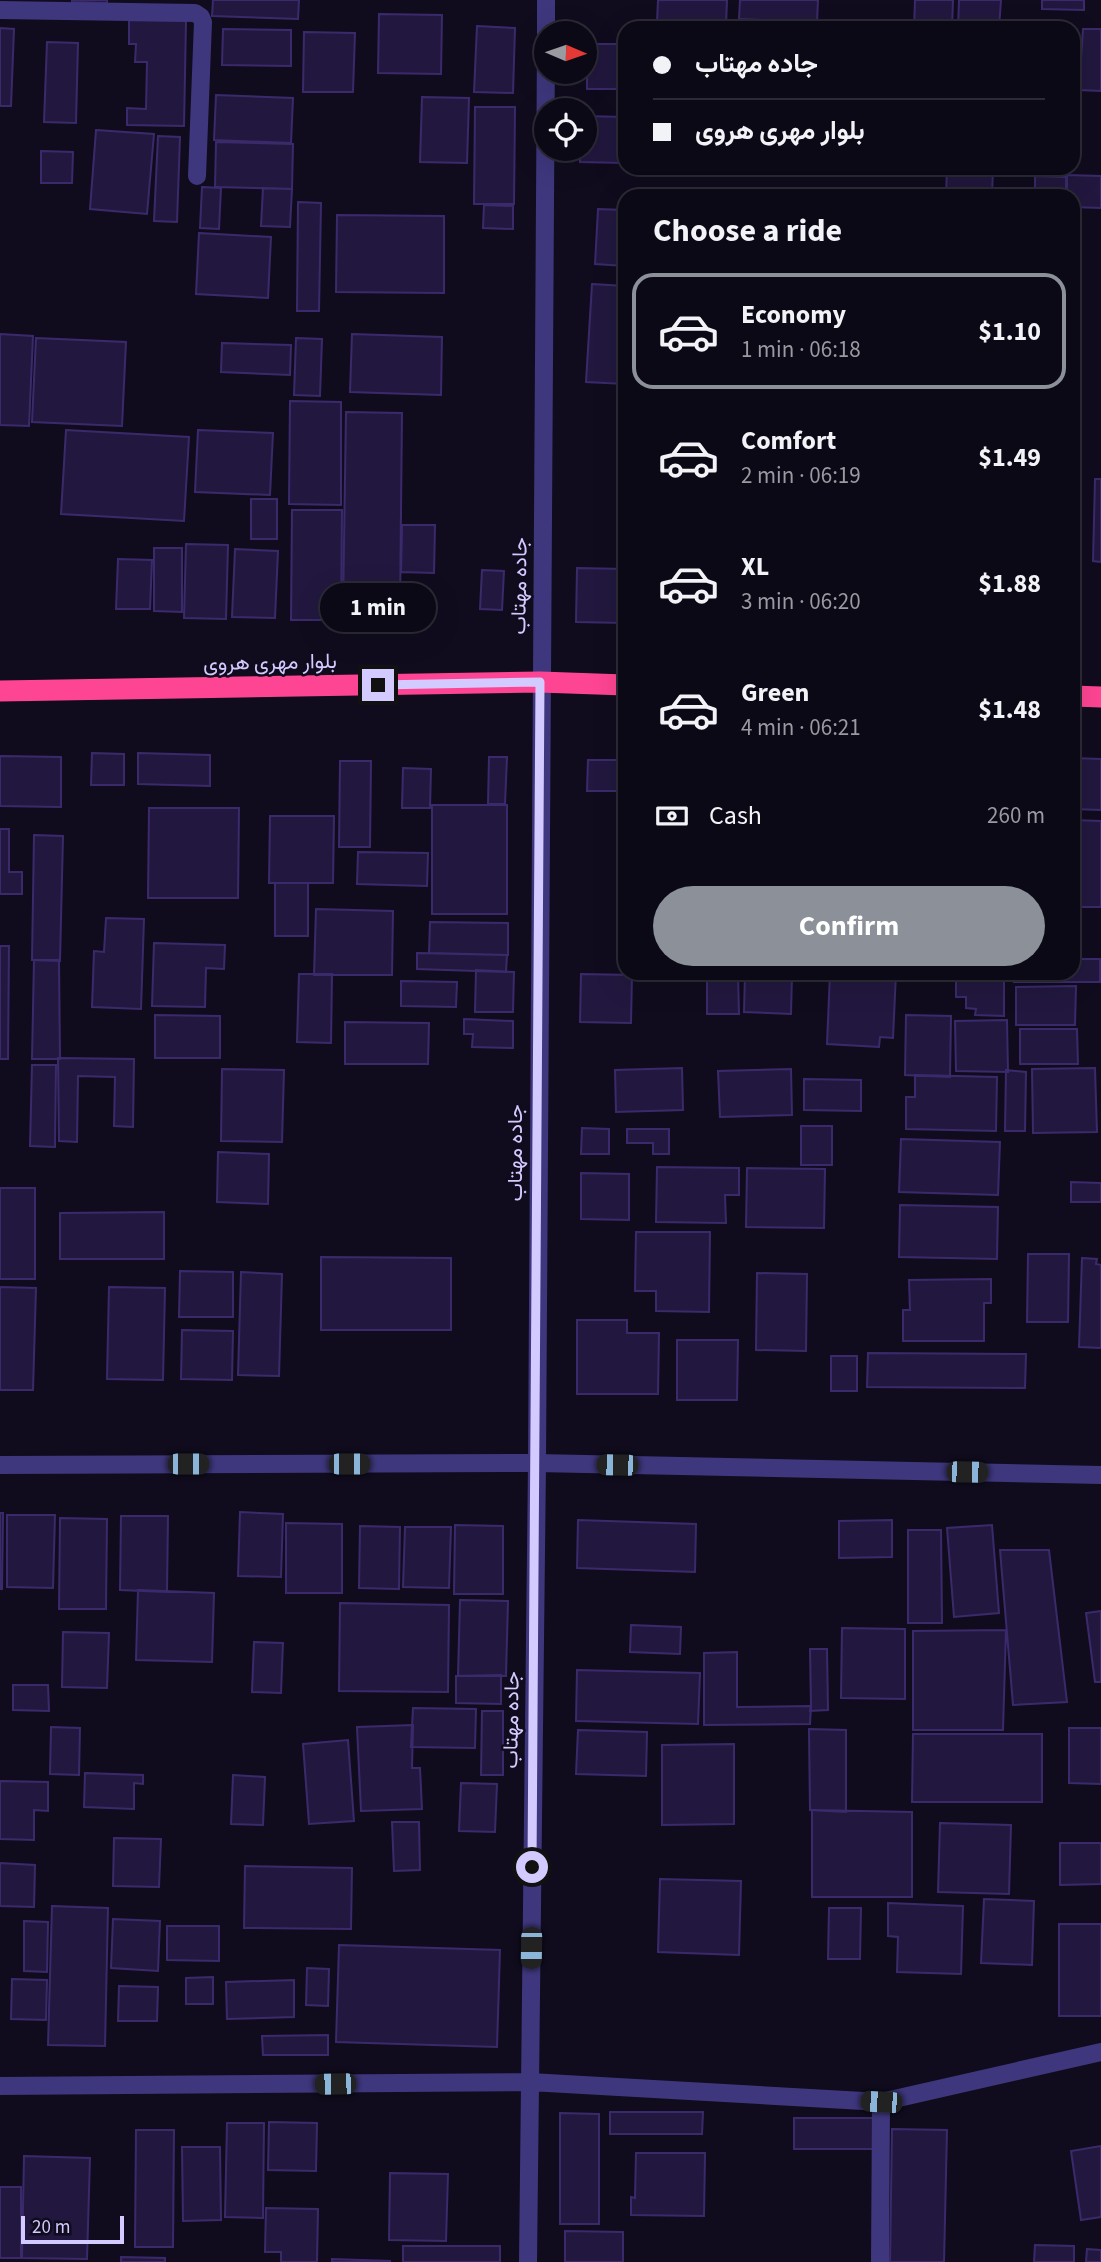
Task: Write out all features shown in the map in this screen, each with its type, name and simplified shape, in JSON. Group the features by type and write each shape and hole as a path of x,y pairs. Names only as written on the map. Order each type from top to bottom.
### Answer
{"highway":[{"name":"بلوار مهری هروی","path":"0,691 540,682 618,685"},
{"path":"1080,696 1101,697"}],"street":[{"path":"546,0 546,21"},
{"path":"0,10 194,13 201,17 203,22 197,176"},
{"name":"جاده مهتاب","path":"528,2262 537,1463 546,84"},
{"path":"0,1465 537,1463 1101,1475"},
{"path":"0,2086 530,2082 881,2102 1101,2052"},
{"path":"880,2262 881,2102"}],"building":[{"path":"107,0 107,3 72,2"},
{"path":"213,0 299,0 298,19 212,16"},
{"path":"658,0 727,0 726,21 657,21"},
{"path":"740,0 818,0 817,21 739,19"},
{"path":"915,0 953,0 952,21 914,21"},
{"path":"959,0 1001,0 1000,21 958,21"},
{"path":"1042,0 1084,0 1084,10 1042,9"},
{"path":"379,14 442,15 441,74 378,73"},
{"path":"129,20 186,21 184,126 127,125 127,108 146,109 147,62 135,62 136,44 129,44"},
{"path":"477,26 515,28 513,93 474,92"},
{"path":"0,28 14,29 11,106 0,106"},
{"path":"223,29 291,30 291,66 222,65"},
{"path":"1083,29 1101,29 1101,91 1080,90"},
{"path":"304,32 355,33 353,92 303,92"},
{"path":"47,42 78,43 76,123 44,122"},
{"path":"597,44 618,44 618,89 587,89 587,84 597,84"},
{"path":"216,95 293,98 291,143 214,140"},
{"path":"422,97 469,98 467,163 420,162"},
{"path":"475,107 515,107 514,204 474,204"},
{"path":"597,116 618,117 618,163 580,162 597,161"},
{"path":"96,130 154,134 147,214 90,209"},
{"path":"158,136 180,137 177,222 154,221"},
{"path":"216,142 293,144 292,189 215,187"},
{"path":"41,151 73,152 72,183 41,183"},
{"path":"947,175 993,175 992,189 946,189"},
{"path":"1067,175 1101,176 1101,208 1080,207 1080,189 1067,189"},
{"path":"1035,176 1066,177 1066,189 1035,189"},
{"path":"202,187 221,188 219,229 200,228"},
{"path":"263,188 292,189 290,227 261,226"},
{"path":"298,202 321,203 319,311 297,311"},
{"path":"484,205 513,206 513,229 483,228"},
{"path":"598,209 618,210 618,266 595,264"},
{"path":"337,215 444,216 444,293 336,292"},
{"path":"199,233 271,237 268,298 196,294"},
{"path":"592,284 618,286 618,384 586,382"},
{"path":"0,334 33,336 29,426 0,425"},
{"path":"352,334 442,337 441,395 350,392"},
{"path":"36,338 126,342 122,426 32,422"},
{"path":"296,338 322,339 320,396 294,395"},
{"path":"222,343 291,345 290,375 221,372"},
{"path":"290,401 341,402 341,505 289,504"},
{"path":"346,412 402,413 400,611 343,610"},
{"path":"66,430 189,437 184,521 61,514"},
{"path":"198,430 273,433 270,495 195,492"},
{"path":"1095,479 1101,479 1101,562 1093,561"},
{"path":"251,499 277,499 277,539 251,539"},
{"path":"292,510 342,510 341,620 291,620"},
{"path":"402,525 435,525 434,573 401,572"},
{"path":"186,544 228,545 226,619 184,618"},
{"path":"154,548 182,548 182,612 154,611"},
{"path":"235,549 278,551 275,618 232,617"},
{"path":"118,559 152,560 150,609 116,609"},
{"path":"577,568 618,569 618,623 576,622"},
{"path":"482,570 504,571 502,610 480,609"},
{"path":"92,753 124,754 124,785 91,785"},
{"path":"138,753 210,755 210,786 138,784"},
{"path":"0,756 61,757 61,807 0,806"},
{"path":"489,757 507,757 505,804 488,804"},
{"path":"1080,758 1101,759 1101,810 1080,809"},
{"path":"588,760 618,760 618,791 587,791"},
{"path":"340,761 371,761 370,847 339,847"},
{"path":"403,768 431,769 430,808 402,808"},
{"path":"432,805 507,805 507,914 432,914"},
{"path":"149,808 239,808 238,898 148,898"},
{"path":"270,816 334,816 333,883 269,883"},
{"path":"1080,820 1101,821 1101,907 1080,907"},
{"path":"0,829 9,829 9,872 22,872 22,894 0,894"},
{"path":"34,835 63,836 60,961 32,960"},
{"path":"358,852 428,853 427,886 357,884"},
{"path":"275,883 308,883 308,936 275,936"},
{"path":"316,909 393,911 392,975 314,975"},
{"path":"106,918 144,919 141,1009 92,1007 94,951 104,952"},
{"path":"430,922 508,923 508,955 429,953"},
{"path":"154,943 225,945 224,969 206,968 205,1007 152,1006"},
{"path":"0,946 9,946 8,1059 0,1059"},
{"path":"417,953 507,955 506,972 417,969"},
{"path":"1080,959 1100,959 1100,982 1014,982 1080,980"},
{"path":"34,960 59,960 60,1059 32,1059"},
{"path":"476,970 514,972 513,1012 475,1012"},
{"path":"299,974 332,974 331,1043 297,1042"},
{"path":"581,974 618,975 618,980 632,980 631,1023 580,1022"},
{"path":"707,980 738,980 739,1014 707,1014"},
{"path":"745,980 792,980 791,1014 744,1012"},
{"path":"830,980 896,980 893,1038 880,1037 879,1047 827,1044"},
{"path":"956,980 1004,980 1004,1016 975,1015 976,1009 966,1008 966,997 956,997"},
{"path":"401,981 457,982 456,1007 401,1006"},
{"path":"1076,986 1075,1025 1016,1025 1016,987"},
{"path":"155,1015 220,1016 220,1058 155,1058"},
{"path":"906,1015 951,1016 950,1077 905,1075"},
{"path":"464,1019 513,1021 513,1048 472,1047 473,1034 464,1034"},
{"path":"1007,1020 1008,1072 956,1071 955,1021"},
{"path":"345,1022 429,1023 428,1064 345,1064"},
{"path":"1020,1029 1077,1029 1078,1064 1020,1064"},
{"path":"58,1058 134,1059 133,1127 114,1126 115,1077 78,1076 77,1142 59,1141"},
{"path":"32,1065 56,1065 55,1147 30,1146"},
{"path":"682,1068 683,1110 616,1112 615,1070"},
{"path":"1095,1068 1097,1132 1033,1133 1032,1069"},
{"path":"222,1069 284,1070 282,1142 221,1141"},
{"path":"791,1069 792,1115 720,1117 718,1071"},
{"path":"1006,1070 1026,1072 1025,1131 1005,1131"},
{"path":"915,1075 997,1077 996,1131 906,1129 906,1097 915,1097"},
{"path":"804,1079 861,1080 861,1111 804,1110"},
{"path":"801,1126 832,1126 832,1165 801,1165"},
{"path":"582,1128 609,1129 609,1154 581,1154"},
{"path":"627,1129 669,1129 669,1154 653,1154 653,1143 627,1143"},
{"path":"901,1139 1000,1142 998,1195 899,1192"},
{"path":"218,1152 269,1154 268,1204 217,1202"},
{"path":"657,1167 739,1168 739,1195 725,1195 726,1223 656,1222"},
{"path":"747,1168 825,1169 824,1228 746,1227"},
{"path":"581,1173 629,1174 629,1220 581,1219"},
{"path":"1071,1182 1101,1183 1101,1202 1071,1202"},
{"path":"0,1188 35,1188 35,1279 0,1279"},
{"path":"900,1205 998,1207 997,1259 899,1257"},
{"path":"164,1212 164,1259 60,1259 60,1213"},
{"path":"636,1232 710,1232 709,1312 656,1311 656,1291 635,1291"},
{"path":"1028,1254 1069,1254 1068,1322 1027,1322"},
{"path":"321,1257 451,1258 451,1330 321,1330"},
{"path":"1082,1258 1097,1259 1096,1264 1101,1265 1101,1348 1079,1347"},
{"path":"180,1271 233,1272 233,1317 179,1317"},
{"path":"241,1272 282,1274 279,1376 238,1375"},
{"path":"757,1273 807,1274 806,1351 756,1350"},
{"path":"991,1279 991,1303 984,1303 984,1341 903,1341 903,1310 910,1310 909,1280"},
{"path":"0,1287 36,1288 33,1390 0,1390"},
{"path":"109,1287 165,1288 163,1380 107,1379"},
{"path":"577,1320 627,1320 627,1333 659,1333 658,1394 577,1394"},
{"path":"182,1330 233,1331 232,1380 181,1379"},
{"path":"677,1340 738,1340 737,1400 677,1400"},
{"path":"868,1353 1026,1354 1025,1388 867,1387"},
{"path":"831,1356 857,1356 857,1391 831,1391"},
{"path":"240,1512 283,1514 281,1577 238,1576"},
{"path":"0,1513 3,1513 2,1589 0,1589"},
{"path":"7,1515 55,1515 53,1588 7,1587"},
{"path":"121,1516 168,1516 167,1592 120,1590"},
{"path":"60,1518 107,1519 106,1609 59,1609"},
{"path":"578,1520 696,1524 695,1572 577,1568"},
{"path":"892,1520 892,1557 839,1558 839,1521"},
{"path":"286,1523 342,1524 342,1593 286,1593"},
{"path":"455,1525 503,1526 503,1594 454,1594"},
{"path":"992,1525 999,1613 954,1617 947,1528"},
{"path":"360,1526 400,1527 399,1589 359,1588"},
{"path":"405,1527 451,1527 449,1588 403,1587"},
{"path":"908,1530 941,1530 942,1623 908,1623"},
{"path":"1000,1550 1049,1550 1067,1702 1013,1705"},
{"path":"138,1590 214,1593 212,1662 136,1660"},
{"path":"460,1600 508,1601 506,1676 458,1676"},
{"path":"340,1603 449,1605 448,1692 339,1691"},
{"path":"1101,1611 1101,1682 1095,1682 1086,1613"},
{"path":"631,1625 681,1627 680,1654 630,1652"},
{"path":"842,1628 905,1629 905,1699 841,1698"},
{"path":"1006,1630 1003,1730 913,1730 913,1631"},
{"path":"63,1632 109,1633 107,1688 62,1687"},
{"path":"254,1642 283,1643 281,1693 252,1692"},
{"path":"810,1649 827,1649 828,1710 810,1711"},
{"path":"737,1652 737,1707 811,1706 810,1724 704,1725 704,1653"},
{"path":"577,1670 700,1673 698,1724 576,1721"},
{"path":"501,1675 501,1704 456,1703 456,1676"},
{"path":"13,1685 48,1685 49,1711 13,1710"},
{"path":"413,1708 476,1709 475,1748 411,1747"},
{"path":"482,1711 503,1711 503,1775 481,1775"},
{"path":"413,1725 412,1768 420,1768 422,1809 361,1811 357,1727"},
{"path":"51,1727 80,1728 79,1775 50,1774"},
{"path":"1069,1728 1101,1728 1101,1784 1069,1783"},
{"path":"809,1729 846,1730 846,1812 810,1810"},
{"path":"578,1730 647,1732 646,1776 576,1774"},
{"path":"913,1734 1042,1734 1042,1802 912,1802"},
{"path":"348,1740 354,1821 309,1824 303,1744"},
{"path":"734,1744 734,1824 662,1825 662,1745"},
{"path":"85,1773 143,1775 143,1784 134,1783 134,1809 84,1807"},
{"path":"233,1775 265,1777 263,1825 231,1824"},
{"path":"0,1781 48,1782 48,1811 34,1810 34,1840 0,1839"},
{"path":"461,1783 497,1784 495,1832 459,1831"},
{"path":"812,1810 912,1812 912,1897 812,1897"},
{"path":"392,1822 419,1822 420,1870 394,1871"},
{"path":"940,1823 1011,1825 1009,1894 938,1892"},
{"path":"114,1838 161,1839 159,1887 113,1886"},
{"path":"1060,1843 1101,1843 1101,1884 1060,1885"},
{"path":"0,1863 35,1865 34,1907 0,1906"},
{"path":"245,1866 352,1868 351,1929 244,1928"},
{"path":"660,1879 741,1881 739,1955 658,1952"},
{"path":"984,1899 1034,1901 1032,1965 981,1963"},
{"path":"888,1903 963,1906 961,1974 897,1972 898,1937 888,1936"},
{"path":"52,1906 108,1908 105,2046 48,2045"},
{"path":"829,1908 861,1908 860,1959 828,1959"},
{"path":"113,1919 160,1921 158,1971 111,1968"},
{"path":"24,1921 48,1922 47,1972 24,1971"},
{"path":"1059,1924 1101,1924 1101,2016 1059,2016"},
{"path":"167,1926 219,1926 219,1961 167,1960"},
{"path":"339,1945 500,1950 497,2047 336,2042"},
{"path":"307,1968 329,1969 328,2006 306,2005"},
{"path":"213,1977 213,2004 186,2004 186,1978"},
{"path":"12,1979 47,1980 46,2020 11,2019"},
{"path":"294,1980 294,2017 227,2019 226,1982"},
{"path":"119,1986 158,1987 157,2021 118,2021"},
{"path":"328,2035 328,2055 263,2055 262,2036"},
{"path":"610,2112 703,2112 702,2134 610,2134"},
{"path":"560,2113 599,2114 599,2224 560,2224"},
{"path":"794,2118 876,2118 876,2149 794,2149"},
{"path":"269,2122 317,2123 316,2171 268,2170"},
{"path":"227,2123 264,2123 263,2218 225,2217"},
{"path":"892,2129 947,2130 944,2262 890,2262"},
{"path":"136,2130 174,2130 173,2247 135,2247"},
{"path":"1101,2146 1101,2217 1081,2220 1071,2151"},
{"path":"182,2147 220,2147 221,2220 183,2221"},
{"path":"636,2153 705,2153 704,2216 631,2215 631,2197 635,2198"},
{"path":"24,2156 90,2158 87,2259 22,2258"},
{"path":"390,2173 448,2174 446,2241 389,2240"},
{"path":"0,2187 21,2187 21,2258 0,2258"},
{"path":"266,2208 318,2209 317,2262 281,2262 281,2252 265,2252"},
{"path":"565,2231 623,2232 623,2262 565,2262"},
{"path":"1035,2245 1074,2246 1074,2262 1034,2262"},
{"path":"403,2246 500,2246 500,2262 403,2262"},
{"path":"1087,2249 1101,2250 1101,2262 1086,2262"},
{"path":"121,2257 165,2258 165,2262 121,2262"},
{"path":"332,2259 390,2261 390,2262 332,2262"}],"route":[{"path":"378,685 540,682 537,1463 532,1867"}]}
